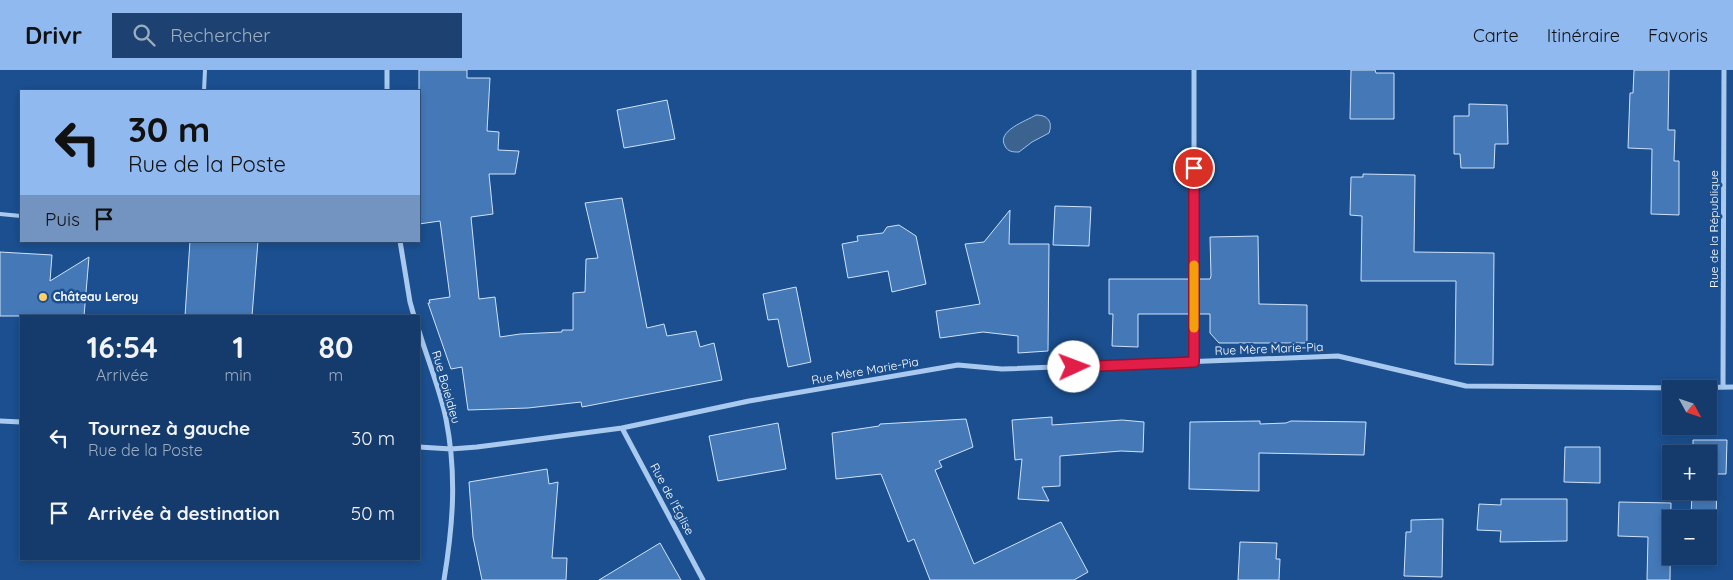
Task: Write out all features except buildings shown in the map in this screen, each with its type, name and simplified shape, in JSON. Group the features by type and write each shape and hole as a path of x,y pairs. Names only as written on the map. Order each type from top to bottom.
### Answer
{"street":[{"path":"386,70 387,90"},
{"path":"1194,70 1194,362"},
{"name":"Rue de la République","path":"1723,387 1724,70"},
{"path":"400,242 414,315"},
{"name":"Rue Boieldieu","path":"420,334 446,418 451,449 453,477 452,532 444,580"},
{"name":"Rue Mère Marie-Pia","path":"420,447 451,449 477,447 622,428 749,401 958,365 1002,370 1338,356 1466,386 1733,387"},
{"path":"0,421 20,422"},
{"name":"Rue de l'Église","path":"622,428 703,580"}],"lane":[{"path":"204,90 205,70"},
{"path":"0,214 20,216"}],"water":[{"path":"1036,115 1044,116 1050,122 1049,133 1019,152 1013,152 1008,149 1003,141 1008,131"}],"slow traffic":[{"path":"1194,265 1194,328"}],"place":[{"name":"Château Leroy","path":"43,297"}],"route":[{"path":"1074,367 1194,362 1194,168"}]}
